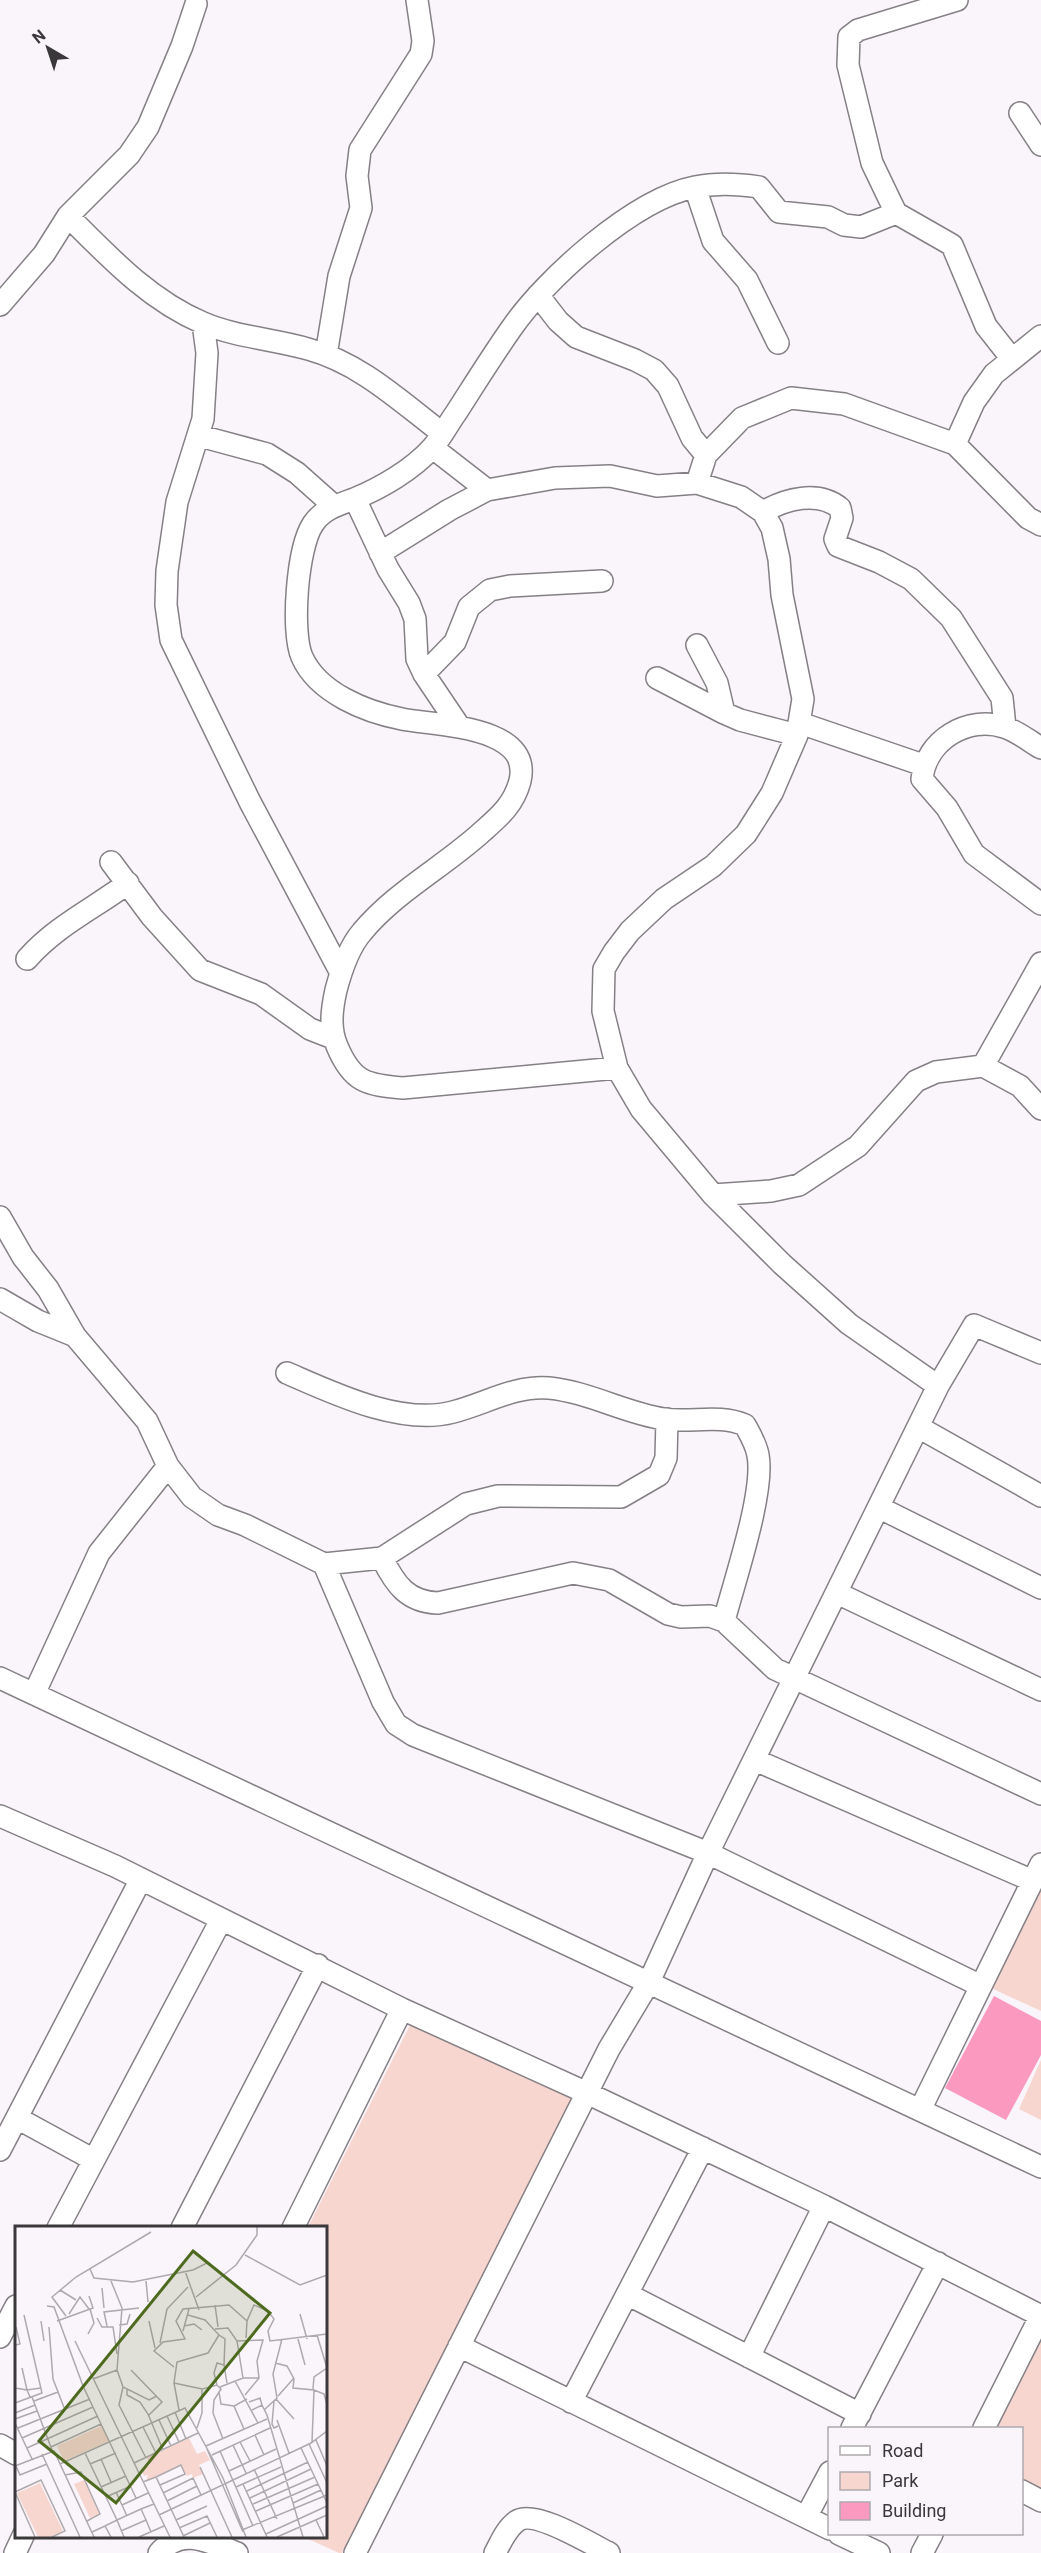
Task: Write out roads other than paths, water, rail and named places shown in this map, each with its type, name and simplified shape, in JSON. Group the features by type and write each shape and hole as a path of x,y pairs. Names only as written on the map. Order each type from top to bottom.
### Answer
{"street":[{"path":"326,355 339,276 361,208 357,176 360,150 421,54 423,41 417,0"},
{"path":"957,0 858,30 849,37 848,65 872,163 896,213 952,245 986,326 1012,359"},
{"path":"0,305 44,254 68,216 129,155 148,127 182,46 196,4"},
{"path":"1020,113 1041,145"},
{"path":"617,1068 402,1088 369,1085 345,1065 333,1038 332,1009 340,973 360,934 384,910 468,845 508,808 518,790 522,770 519,756 505,743 459,726 403,719 342,699 304,662 297,642 300,570 306,539 313,523 333,506 355,498 405,471 438,440 513,326 538,295 561,270 653,202 695,187 717,185 759,187 779,213 828,217 844,225 861,227 896,213"},
{"path":"695,187 713,241 747,280 778,343"},
{"path":"68,216 141,285 177,310 203,323 250,338 326,355 355,368 438,440 487,490"},
{"path":"538,295 558,321 576,337 635,360 654,370 668,386 692,438 706,455"},
{"path":"203,323 207,353 200,436 177,502 171,533 166,604 171,640 250,802 340,973"},
{"path":"955,444 974,402 994,374 1041,336"},
{"path":"697,483 706,455 742,418 791,398 844,404 955,444 1028,518 1041,525"},
{"path":"200,436 267,454 297,473 333,506"},
{"path":"380,553 449,510 487,490 555,478 610,476 657,486 697,483 741,497 763,512 772,528 779,560 782,595 803,699 799,729 772,793 746,834 713,866 664,899 630,931 604,969 603,1011 617,1068 641,1109 713,1195 782,1264 849,1324 938,1386"},
{"path":"355,498 380,553 409,603 415,619 417,659 424,674 459,726"},
{"path":"763,512 792,498 834,503 840,508 842,518 835,539 838,546 887,566 911,579 951,618 973,649 1002,698 1005,727"},
{"path":"424,674 455,642 469,607 490,590 510,586 602,581"},
{"path":"697,645 717,683 724,712"},
{"path":"657,678 740,720 799,729 923,765"},
{"path":"1041,748 1005,727 980,722 951,732 933,750 923,765 922,779 947,808 974,854 1041,904"},
{"path":"111,862 186,957 200,970 261,994 310,1029 333,1038"},
{"path":"27,959 63,924 104,901 128,884"},
{"path":"983,1066 1041,963"},
{"path":"713,1195 771,1191 800,1185 858,1146 916,1081 936,1072 983,1066 1020,1086 1041,1109"},
{"path":"0,1217 23,1257 48,1289 75,1336 147,1421 168,1466 192,1497 218,1515 245,1525 324,1564 382,1558 466,1504 498,1496 621,1497 659,1475 666,1458 667,1419"},
{"path":"0,1299 38,1321 75,1336"},
{"path":"355,2553 609,2049 649,1982 708,1853 920,1428 938,1386 974,1325 1041,1353"},
{"path":"287,1373 343,1397 417,1414 451,1413 505,1394 549,1388 667,1419 732,1420 744,1425 758,1455 755,1500 724,1621"},
{"path":"920,1428 1041,1496"},
{"path":"34,1694 99,1553 168,1466"},
{"path":"880,1508 1041,1588"},
{"path":"382,1558 395,1583 421,1602 438,1603 573,1573 609,1580 668,1614 681,1617 710,1616 724,1621 765,1660 796,1678 1041,1794"},
{"path":"324,1564 365,1664 396,1724 413,1735 708,1853 981,1986"},
{"path":"837,1593 1041,1690"},
{"path":"0,1678 1041,2167"},
{"path":"755,1760 1037,1873 920,2110"},
{"path":"0,1816 141,1880 318,1965 402,2009 587,2093 824,2206 1041,2315 985,2427"},
{"path":"94,2160 6,2133 141,1880"},
{"path":"59,2226 222,1920"},
{"path":"183,2226 318,1965"},
{"path":"294,2226 402,2009"},
{"path":"572,2402 703,2148"},
{"path":"749,2357 824,2206"},
{"path":"627,2294 749,2357 856,2421 938,2263"},
{"path":"0,2337 15,2308"},
{"path":"459,2346 828,2528"},
{"path":"0,2445 15,2453"},
{"path":"806,2517 828,2476"},
{"path":"1023,2492 1041,2501"},
{"path":"495,2553 506,2532 518,2520 534,2518 609,2553"},
{"path":"841,2535 879,2553"},
{"path":"922,2553 931,2535"},
{"path":"15,2553 22,2538"},
{"path":"163,2544 181,2538"},
{"path":"193,2538 237,2553"}]}
